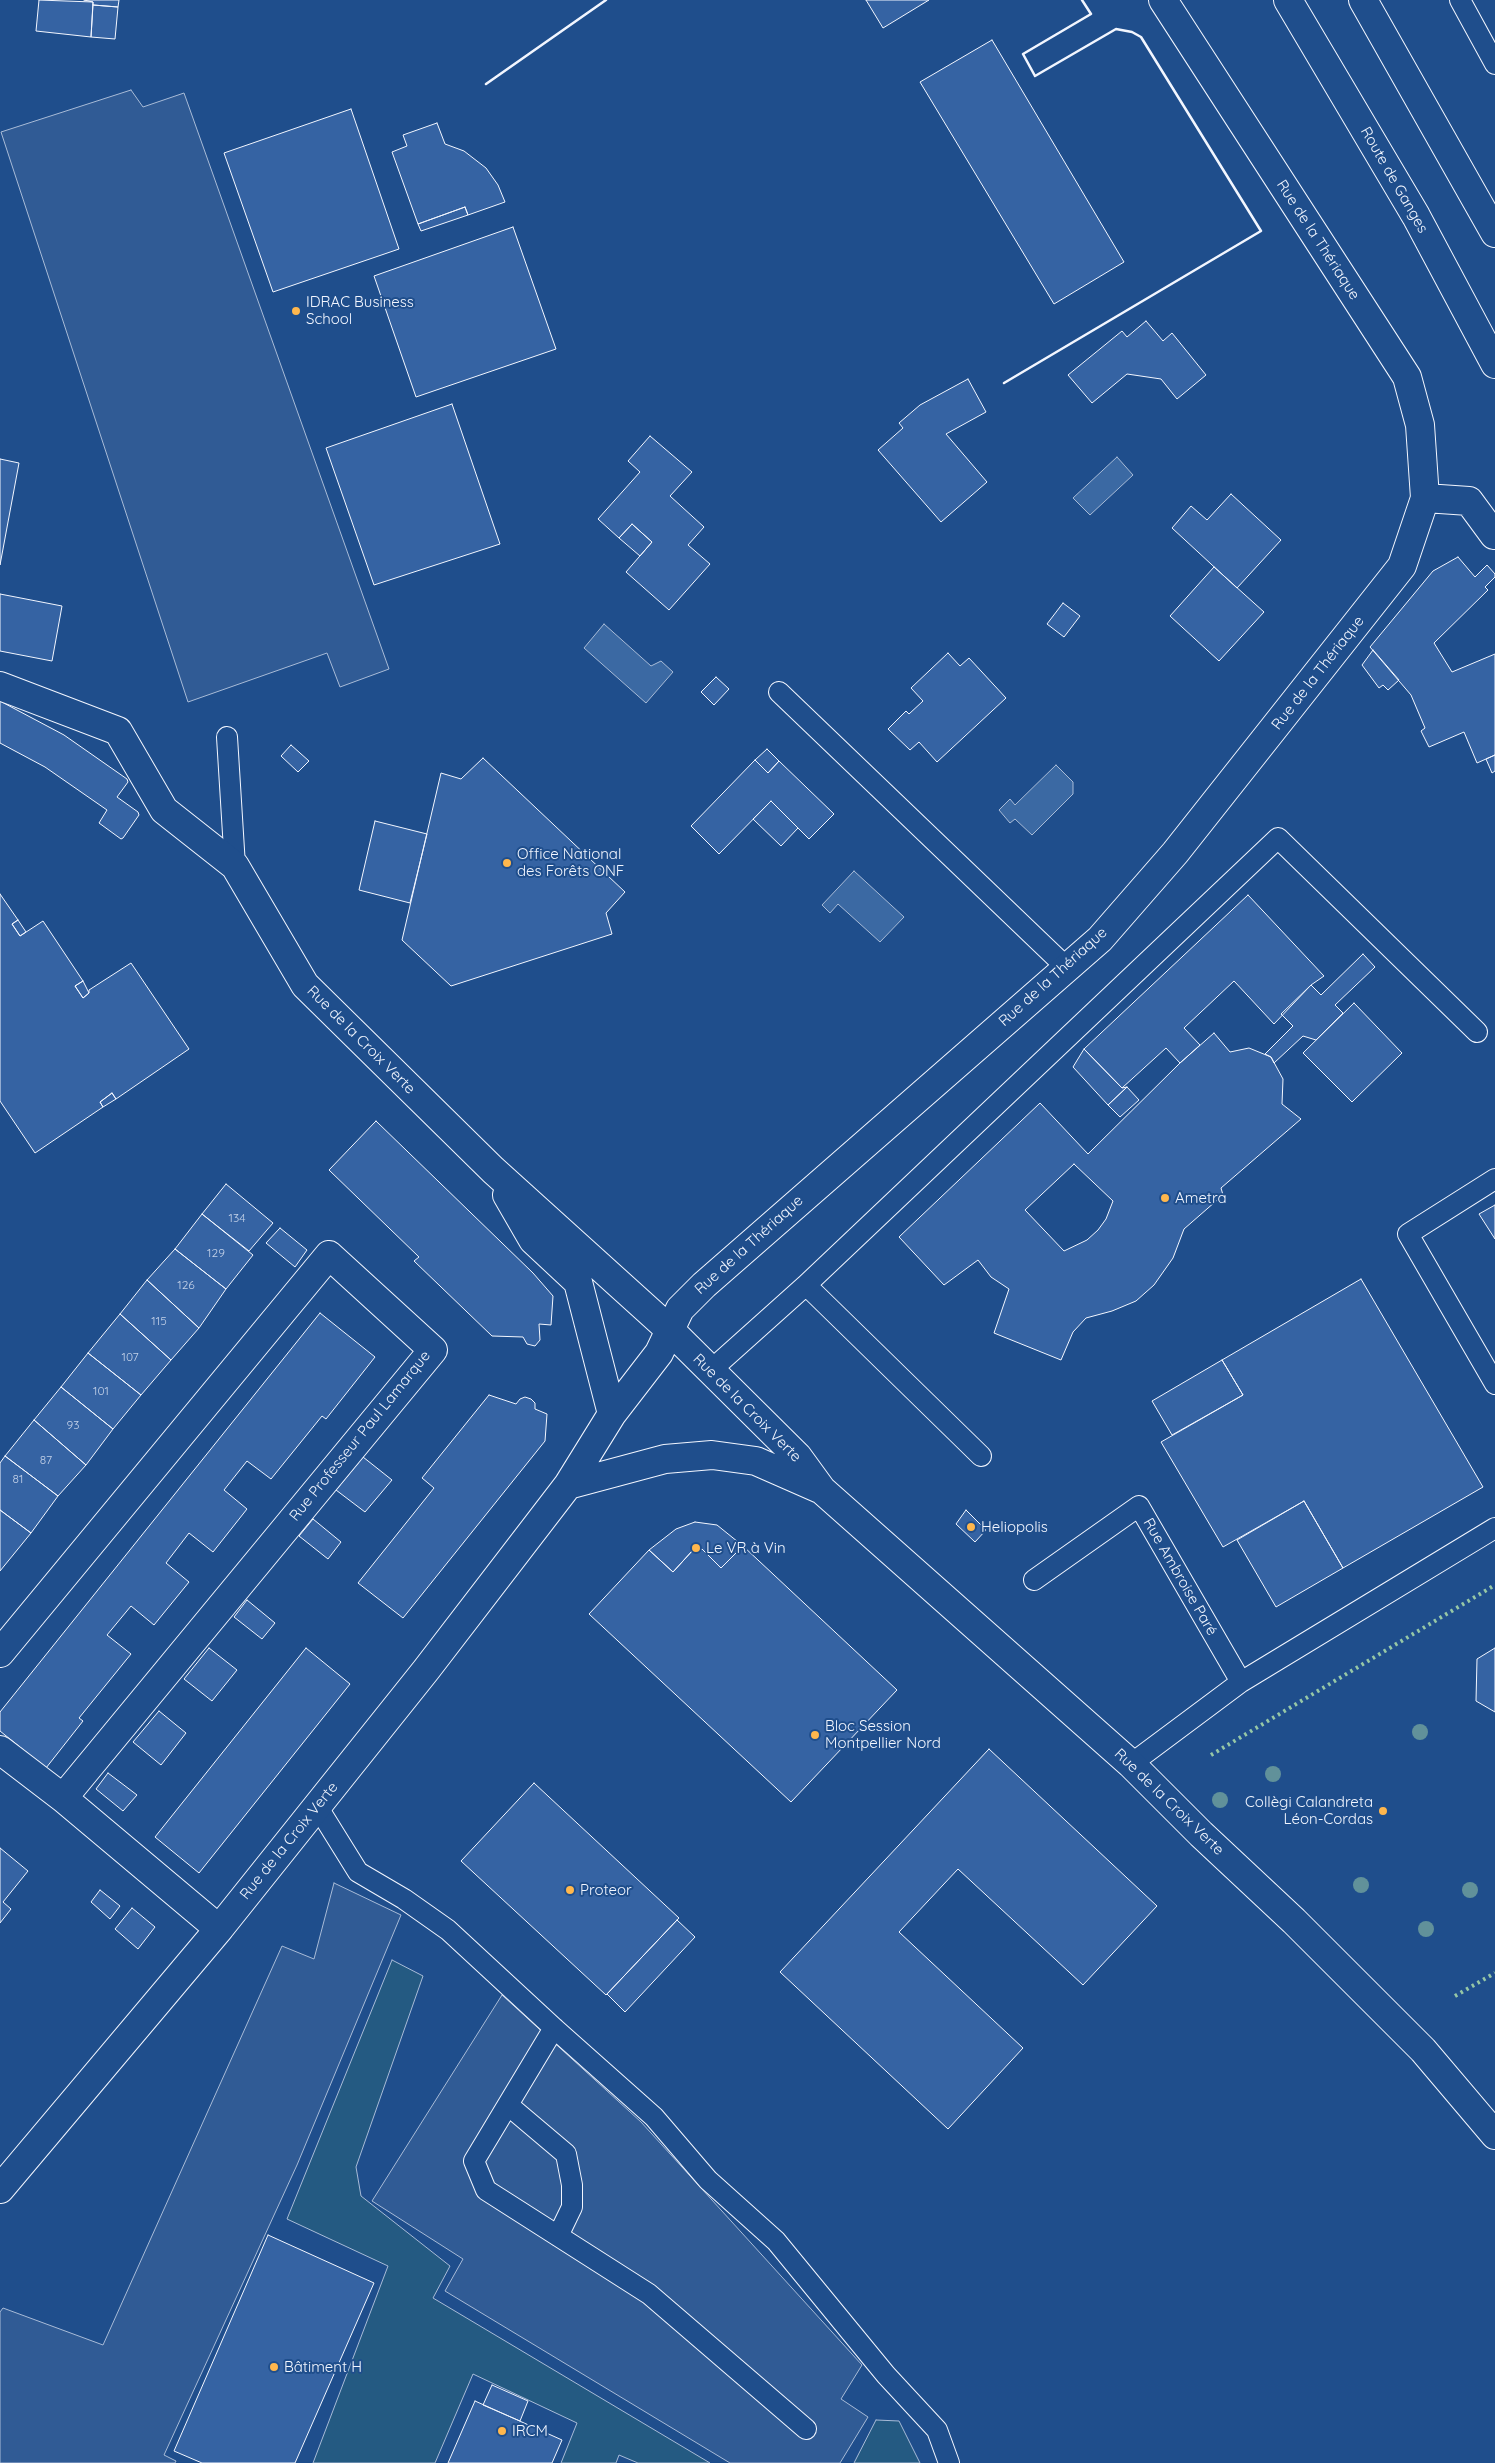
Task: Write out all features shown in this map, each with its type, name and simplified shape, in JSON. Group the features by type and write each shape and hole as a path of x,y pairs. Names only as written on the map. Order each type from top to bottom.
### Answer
{"street":[{"name":"Rue de la Thériaque","path":"670,1330 680,1309 704,1285 1100,939 1175,853 1402,566 1425,498 1420,425 1407,377 1163,0"},
{"name":"Route de Ganges","path":"1288,0 1416,216 1495,364"},
{"path":"1363,0 1495,234"},
{"path":"1425,498 1469,501 1494,535"},
{"path":"0,686 118,731 164,810 235,866"},
{"name":"Rue de la Croix Verte","path":"235,866 305,985 493,1170 596,1266 670,1330 798,1457 822,1490 1131,1764 1322,1948 1423,2050 1495,2135"},
{"name":"Rue de la Croix Verte","path":"493,1170 533,1240 578,1282 612,1414"},
{"name":"Rue Professeur Paul Lamarque","path":"0,1653 330,1255 433,1350 63,1798"},
{"name":"Rue de la Croix Verte","path":"0,2190 219,1929 426,1670 568,1485 612,1414 659,1352 670,1330"},
{"name":"Rue de la Croix Verte","path":"568,1485 665,1460 712,1455 756,1461 822,1490"},
{"path":"0,1750 63,1798 219,1929"}],"lane":[{"path":"1460,0 1495,64"},
{"path":"779,692 1066,968"},
{"path":"227,737 235,866"},
{"path":"710,1371 806,1285 1278,838 1477,1032"},
{"path":"1495,1179 1408,1234 1495,1384"},
{"path":"806,1285 981,1456"},
{"name":"Rue Ambroise Paré","path":"1034,1580 1139,1506 1241,1682"},
{"path":"1131,1764 1241,1682 1495,1528"},
{"path":"317,1806 358,1872 404,1899 448,1930 654,2117 708,2180 776,2241 886,2375 937,2430 949,2463"},
{"path":"554,2028 474,2161 486,2190 649,2294 806,2429"},
{"path":"508,2105 566,2154 572,2185 572,2208 558,2236"}],"shaded area":[{"path":"131,90 143,107 184,93 389,669 340,687 327,653 188,702 1,132"},
{"path":"1117,457 1133,475 1090,515 1073,498"},
{"path":"604,624 651,666 661,661 673,672 646,703 584,648"},
{"path":"1056,765 1073,782 1073,794 1032,835 1015,819 1010,823 999,810 1010,799 1015,805"},
{"path":"854,871 904,917 880,942 838,904 830,913 822,905"},
{"path":"334,1883 401,1915 297,2165 164,2455 176,2461 175,2463 0,2463 0,2312 3,2308 103,2345 282,1946 314,1959"},
{"path":"392,1960 423,1976 356,2167 361,2196 450,2266 433,2298 710,2463 638,2463 619,2455 616,2463 561,2463 577,2423 473,2374 435,2463 313,2463 388,2266 287,2219"},
{"path":"502,1995 641,2122 862,2365 841,2399 868,2417 840,2463 730,2463 445,2291 463,2259 372,2201"},
{"path":"876,2420 899,2421 920,2463 854,2463"}],"building":[{"path":"39,0 93,2 91,37 36,31"},
{"path":"84,0 119,0 118,7 93,5 93,2"},
{"path":"866,0 929,0 883,28"},
{"path":"93,5 118,7 115,39 91,37"},
{"path":"992,40 1124,262 1054,304 920,82"},
{"path":"351,109 399,249 273,292 224,153"},
{"path":"437,123 445,144 464,151 486,168 498,185 505,202 468,215 465,207 418,224 392,152 407,146 403,135"},
{"path":"465,207 468,215 421,231 418,224"},
{"path":"513,227 556,349 416,397 374,276"},
{"path":"1146,321 1163,341 1172,333 1206,375 1177,399 1161,379 1127,374 1092,403 1068,375 1122,331 1127,337"},
{"path":"968,379 986,412 946,434 987,482 941,522 878,450 903,428 899,423 920,405"},
{"path":"452,404 500,544 374,585 326,448"},
{"path":"650,436 692,472 670,496 704,527 688,545 710,564 669,610 626,572 652,542 632,524 619,538 598,519 640,472 628,461"},
{"path":"0,459 19,463 0,565"},
{"path":"1231,494 1281,540 1237,588 1172,528 1191,506 1207,520"},
{"path":"632,524 652,542 640,556 619,538"},
{"path":"1458,557 1475,577 1487,565 1495,574 1495,577 1485,587 1488,590 1434,643 1452,672 1495,654 1495,755 1477,763 1464,732 1429,747 1421,731 1425,728 1411,695 1370,647 1433,571"},
{"path":"1214,567 1264,612 1219,661 1170,616"},
{"path":"0,594 62,606 52,661 0,651"},
{"path":"1063,603 1080,616 1064,637 1047,624"},
{"path":"1373,650 1399,680 1388,690 1383,685 1379,688 1362,665"},
{"path":"948,653 960,666 969,658 1006,698 937,762 919,742 910,750 888,729 906,711 909,714 923,701 911,688"},
{"path":"716,677 729,689 714,705 701,692"},
{"path":"0,701 64,735 127,779 128,782 117,797 138,812 139,815 123,838 121,839 99,823 107,810 45,767 0,743"},
{"path":"291,745 309,761 298,772 281,756"},
{"path":"767,749 779,761 768,773 755,760"},
{"path":"1495,755 1495,771 1492,773 1486,759"},
{"name":"Office National des Forêts ONF","path":"483,758 625,892 606,913 612,934 451,986 402,940 441,773 461,779"},
{"path":"755,760 768,773 779,761 834,814 809,839 771,801 719,854 691,826"},
{"path":"771,801 798,828 781,846 753,819"},
{"path":"375,821 427,834 410,903 359,890"},
{"path":"0,894 18,920 12,924 20,936 43,921 83,981 75,986 83,998 89,993 89,990 131,963 189,1049 116,1099 112,1093 100,1102 103,1107 35,1153 0,1101"},
{"path":"1248,895 1324,976 1311,985 1274,1024 1234,981 1184,1028 1200,1045 1180,1063 1166,1048 1122,1088 1084,1049"},
{"path":"18,920 26,932 20,936 12,924"},
{"path":"1363,954 1375,967 1335,1005 1343,1013 1316,1040 1303,1036 1274,1063 1271,1057 1265,1054 1293,1026 1281,1014 1311,985 1321,995"},
{"path":"83,981 89,993 83,998 75,986"},
{"path":"1354,1003 1402,1053 1352,1102 1303,1053"},
{"name":"Ametra","path":"1214,1033 1230,1052 1249,1048 1271,1057 1283,1079 1282,1104 1301,1119 1221,1188 1223,1195 1184,1229 1173,1258 1154,1285 1136,1301 1112,1311 1086,1318 1073,1332 1061,1360 994,1333 1009,1289 991,1277 978,1260 944,1285 899,1237 1040,1103 1088,1154 1180,1063","holes":["1074,1164 1113,1201 1106,1219 1098,1230 1087,1240 1064,1251 1025,1210"]},
{"path":"1084,1049 1122,1088 1127,1087 1108,1105 1073,1067"},
{"path":"1127,1087 1139,1100 1120,1117 1108,1105"},
{"path":"112,1093 116,1099 103,1107 100,1102"},
{"path":"376,1121 533,1273 553,1296 551,1325 539,1324 540,1340 535,1346 527,1344 523,1337 492,1336 414,1261 419,1257 329,1170"},
{"path":"226,1184 273,1223 249,1251 202,1214"},
{"path":"1495,1205 1495,1239 1479,1214"},
{"path":"202,1214 253,1255 226,1289 175,1249"},
{"path":"280,1228 307,1250 295,1267 266,1243"},
{"path":"175,1249 226,1289 199,1328 147,1280"},
{"path":"1361,1279 1483,1487 1343,1568 1304,1501 1223,1547 1161,1442 1243,1395 1222,1360"},
{"path":"147,1280 199,1328 171,1360 120,1314"},
{"path":"320,1313 375,1357 326,1419 322,1416 271,1479 247,1461 224,1490 247,1509 213,1552 189,1533 166,1563 189,1582 154,1625 131,1606 107,1635 131,1654 79,1718 83,1721 46,1768 0,1731 0,1712"},
{"path":"120,1314 171,1360 141,1395 88,1353"},
{"path":"88,1353 141,1395 113,1429 61,1387"},
{"path":"1222,1360 1243,1395 1172,1435 1152,1401"},
{"path":"61,1387 113,1429 86,1465 34,1420"},
{"path":"489,1395 516,1404 525,1397 531,1399 535,1403 535,1409 547,1414 545,1441 403,1618 358,1583 434,1488 422,1478"},
{"path":"34,1420 86,1465 58,1496 5,1456"},
{"path":"5,1456 58,1496 31,1533 0,1510 0,1463"},
{"path":"363,1457 392,1480 365,1512 336,1490"},
{"path":"1304,1501 1343,1568 1276,1607 1237,1540"},
{"path":"0,1510 31,1533 0,1571"},
{"name":"Heliopolis","path":"966,1510 986,1530 975,1542 956,1524"},
{"path":"313,1519 341,1542 328,1559 299,1536"},
{"name":"Le VR à Vin","path":"695,1522 717,1525 743,1546 721,1568 702,1549 693,1550 673,1572 649,1550 676,1529"},
{"path":"743,1546 897,1690 791,1802 589,1614 649,1550 673,1572 693,1550 702,1549 721,1568"},
{"path":"247,1600 275,1623 262,1639 234,1617"},
{"path":"209,1648 237,1670 212,1701 184,1679"},
{"path":"306,1648 350,1684 199,1873 155,1837"},
{"path":"1495,1648 1495,1712 1476,1701 1477,1659"},
{"path":"159,1711 186,1733 161,1765 133,1742"},
{"path":"989,1749 1157,1906 1083,1985 958,1869 899,1932 1023,2048 948,2129 780,1972"},
{"path":"108,1773 137,1795 123,1811 96,1789"},
{"name":"Proteor","path":"534,1783 679,1918 606,1995 461,1861"},
{"path":"0,1848 28,1871 3,1902 11,1909 0,1923"},
{"path":"100,1890 120,1906 110,1919 91,1902"},
{"path":"132,1908 155,1927 138,1949 115,1929"},
{"path":"677,1920 695,1937 625,2012 607,1994"},
{"name":"Bâtiment H","path":"268,2235 374,2283 295,2463 202,2463 174,2451"},
{"path":"492,2385 528,2401 520,2421 483,2405"},
{"name":"IRCM","path":"475,2401 562,2440 552,2463 448,2463"}],"hedge":[{"path":"1211,1755 1495,1585"},
{"path":"1455,1996 1495,1973"}],"wall":[{"path":"486,84 606,0"},
{"path":"1004,383 1261,231 1141,37 1132,32 1116,29 1035,76 1023,54 1091,14 1082,0"}],"place":[{"name":"IDRAC Business School","path":"296,311"},
{"name":"Office National des Forêts ONF","path":"507,863"},
{"name":"Ametra","path":"1165,1198"},
{"name":"Heliopolis","path":"971,1527"},
{"name":"Le VR à Vin","path":"696,1548"},
{"name":"Bloc Session Montpellier Nord","path":"815,1735"},
{"name":"Collègi Calandreta Léon-Cordas","path":"1383,1811"},
{"name":"Proteor","path":"570,1890"},
{"name":"Bâtiment H","path":"274,2367"},
{"name":"IRCM","path":"502,2431"}]}
